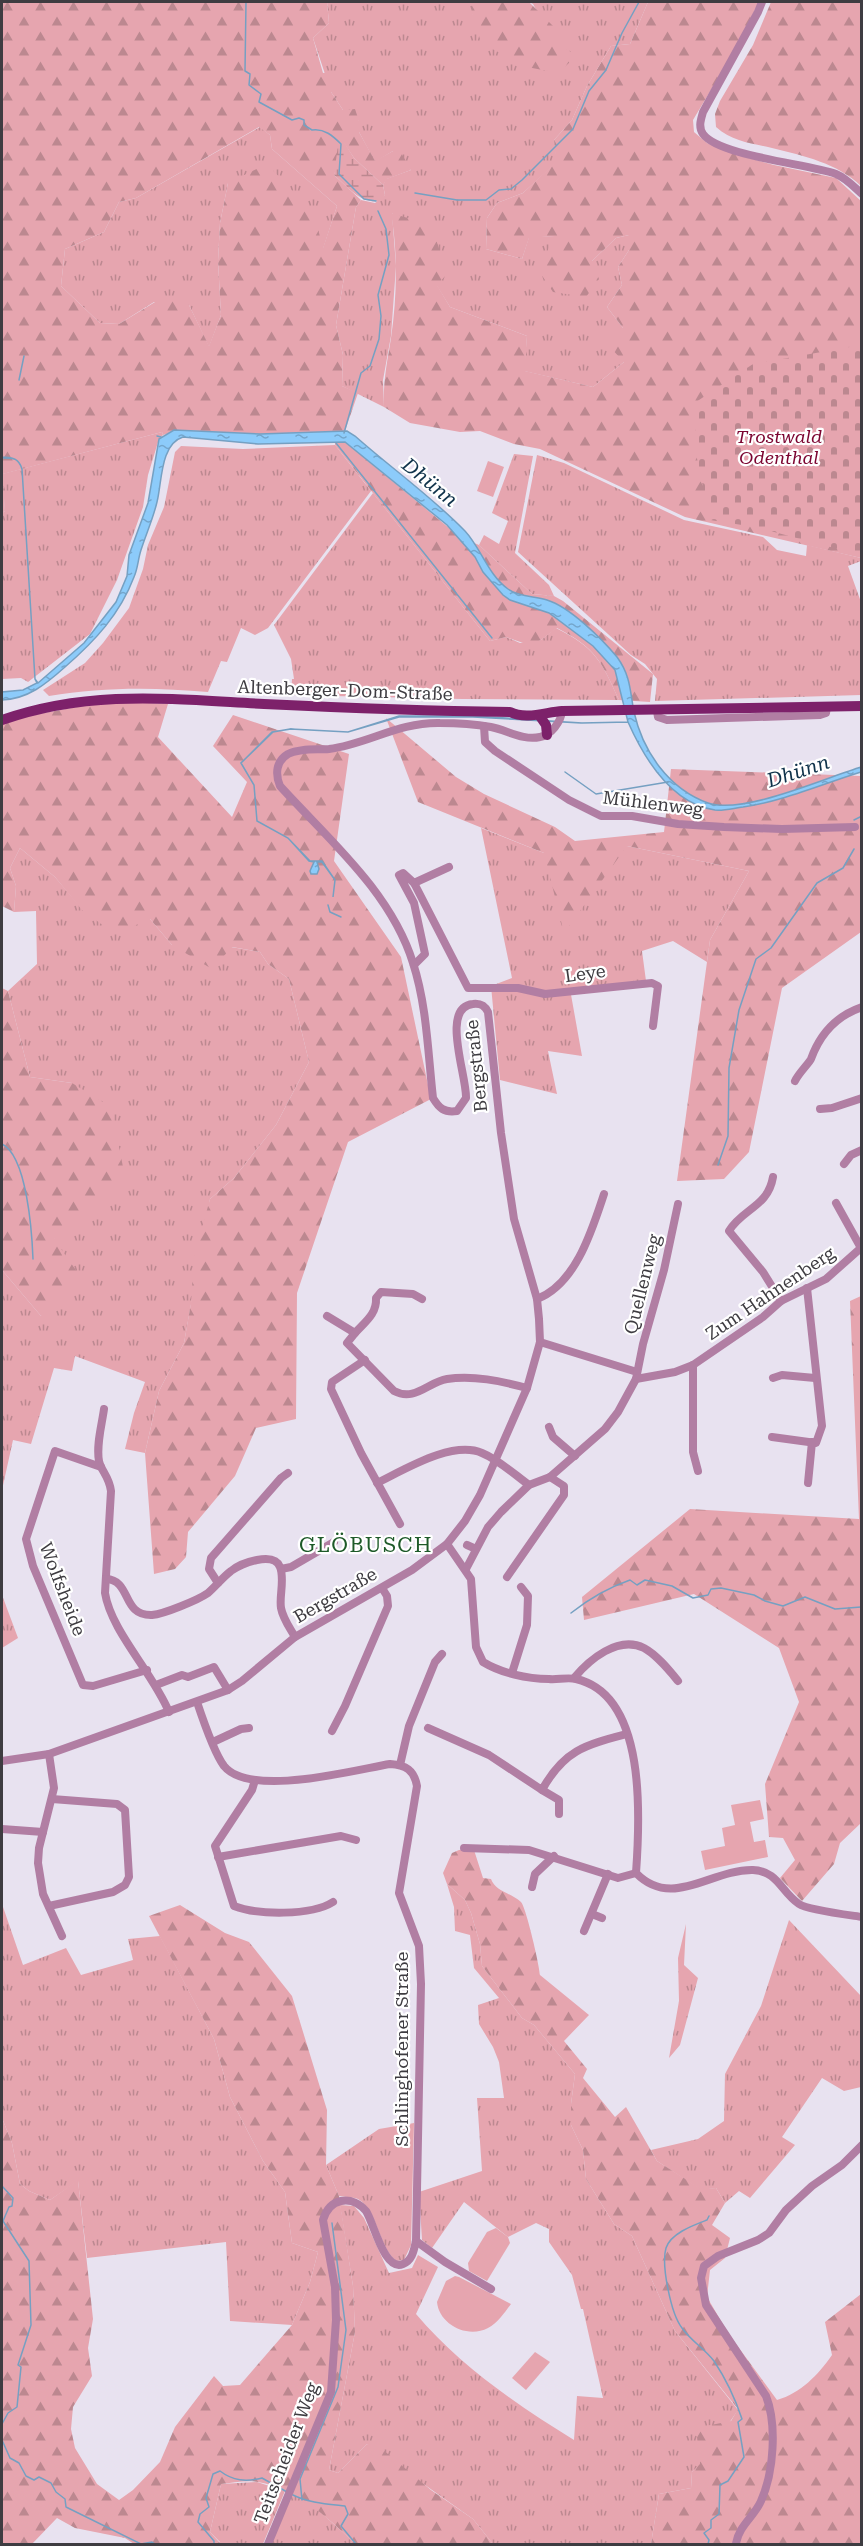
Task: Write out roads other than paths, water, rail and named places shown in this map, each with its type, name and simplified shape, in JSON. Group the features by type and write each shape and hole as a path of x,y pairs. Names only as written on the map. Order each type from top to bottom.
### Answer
{"main road":[{"name":"Altenberger-Dom-Straße","path":"2,720 48,706 86,699 117,698 378,709 510,712 516,709 539,708 544,713 861,706"},
{"path":"544,713 546,735"}],"street":[{"path":"762,2 703,112 700,122 701,132 710,140 734,149 837,174 861,194"},
{"path":"546,735 562,718 562,711"},
{"name":"Bergstraße","path":"2,1761 49,1754 228,1690 257,1670 295,1637 412,1570 447,1544 465,1521 496,1461 526,1388 540,1342 537,1299 514,1219 501,1133 488,1012 484,1006 479,1004 465,1006 459,1010 455,1026 466,1098 457,1111 441,1110 433,1098 423,1004 414,965 398,928 376,893 280,786 277,779 278,767 281,760 294,752 343,746 405,725 438,723 484,726 526,738 546,735"},
{"name":"Mühlenweg","path":"484,726 485,742 495,752 569,800 601,816 632,816 678,824 724,827 782,829 855,827"},
{"path":"414,965 425,954 423,939 414,903 400,881 399,875 403,873 414,883 449,867"},
{"name":"Leye","path":"414,883 468,988 518,988 545,994 652,983 658,986 652,1026"},
{"path":"795,1081 802,1066 810,1061 819,1039 832,1025 861,1007"},
{"path":"820,1109 832,1108 861,1098"},
{"path":"844,1164 851,1155 861,1150"},
{"path":"773,1177 771,1190 729,1231 763,1272 781,1301"},
{"path":"537,1299 551,1293 585,1248 604,1194"},
{"path":"836,1203 861,1247"},
{"name":"Quellenweg","path":"637,1376 678,1204"},
{"name":"Zum Hahnenberg","path":"637,1376 675,1372 693,1365 763,1317 781,1301 835,1272 861,1247"},
{"path":"772,1437 816,1443 822,1426 807,1288"},
{"path":"422,1299 413,1294 381,1292 376,1298 374,1312 347,1343 394,1390 401,1394 414,1394 440,1381 455,1378 495,1380 526,1388"},
{"path":"327,1316 355,1333"},
{"path":"466,1569 476,1549 501,1512 529,1485 550,1477 604,1429 618,1412 637,1376 540,1342"},
{"path":"365,1360 332,1382 331,1389 377,1484 400,1524"},
{"path":"693,1365 693,1452 698,1471"},
{"path":"773,1378 782,1375 815,1378"},
{"path":"104,1409 99,1458 101,1467 108,1475 111,1491 105,1593 110,1612 156,1685 169,1712"},
{"path":"549,1427 553,1437 575,1456"},
{"path":"808,1483 812,1442"},
{"path":"377,1484 409,1468 458,1449 470,1449 483,1453 529,1485"},
{"name":"Wolfsheide","path":"101,1467 55,1451 26,1539 33,1566 82,1685 93,1686 147,1670"},
{"path":"218,1583 209,1569 211,1558 280,1478 288,1473"},
{"path":"507,1577 564,1496 564,1486 550,1477"},
{"path":"281,1569 291,1567 334,1542"},
{"path":"447,1544 466,1569 473,1591 476,1647 479,1656 490,1666 512,1673 548,1680 574,1678 599,1688 606,1694 619,1714 634,1761 638,1790 639,1829 636,1873"},
{"path":"467,1545 476,1549"},
{"path":"106,1579 117,1581 134,1609 148,1615 161,1613 207,1593 233,1569 250,1562 270,1559 278,1563 281,1569 281,1608 295,1637"},
{"path":"512,1673 527,1625 528,1596 521,1587"},
{"path":"332,1731 388,1606 387,1596 382,1588"},
{"path":"574,1678 584,1666 614,1646 637,1645 646,1649 678,1682"},
{"path":"197,1702 223,1765 234,1775 255,1780 300,1780 390,1764 400,1765 409,1726 435,1662 442,1654"},
{"path":"156,1685 182,1675 188,1677 214,1667 228,1690"},
{"path":"213,1742 241,1729 249,1728"},
{"path":"428,1728 489,1755 559,1800 559,1814"},
{"path":"542,1790 559,1764 569,1755 590,1743 627,1734"},
{"path":"49,1754 54,1777 52,1799 38,1863 40,1881 62,1936"},
{"name":"Schlinghofener Straße","path":"400,1765 408,1768 415,1776 417,1786 399,1893 419,1946 422,1984 415,2202 416,2241"},
{"path":"255,1780 252,1790 215,1846 234,1906 288,1913 326,1906 333,1902"},
{"path":"49,1906 113,1892 125,1885 129,1877 125,1810 117,1804 52,1799"},
{"path":"2,1829 43,1832"},
{"path":"218,1857 341,1836 356,1840"},
{"path":"464,1848 529,1850 625,1878 636,1873"},
{"path":"532,1887 535,1874 554,1856"},
{"path":"636,1873 653,1886 678,1888 731,1872 756,1870 767,1872 776,1878 799,1905 861,1917"},
{"path":"584,1932 608,1874"},
{"path":"592,1914 602,1918"},
{"path":"736,2544 741,2528 760,2503 767,2481 773,2437 772,2411 766,2396 706,2305 701,2278 704,2266 718,2256 758,2240 769,2233 786,2210 812,2186 842,2165 861,2145"},
{"name":"Teitscheider Weg","path":"268,2544 331,2392 336,2320 335,2287 323,2220 325,2213 333,2204 340,2201 358,2204 366,2211 386,2256 392,2263 399,2266 407,2263 412,2256 416,2241"},
{"path":"416,2241 445,2262 491,2289"}],"water":[{"path":"174,430 260,434 347,431 452,518 471,538 495,576 508,589 522,595 547,600 566,609 611,650 622,664 627,677 638,727 651,755 681,789 708,803 742,804 784,794 861,767 861,772 773,801 729,809 715,810 686,799 661,777 642,750 628,722 615,670 593,646 549,613 510,600 503,595 483,572 475,557 447,525 345,442 258,444 183,437 175,441 163,465 159,494 135,574 114,615 86,647 51,679 28,694 2,700 2,692 23,690 37,683 35,679 38,683 84,643 116,602 127,576 129,555 148,503 159,439"},
{"path":"399,716 475,716 582,723 473,717 399,717 348,732"},
{"path":"288,838 310,861 322,861 335,880 322,862 317,862 319,869 317,874 311,874 314,862 309,861"}],"waterway":[{"path":"246,2 245,71 250,74 249,85 261,94 259,102 292,120 299,118 304,120 304,125 312,130 324,131 335,138 341,144 339,174 364,199 376,201"},
{"path":"415,193 457,200 486,200 499,190 511,189 522,180 573,129 589,91 606,70 639,2"},
{"path":"344,433 361,373 370,366 379,339 381,316 378,295 389,255 386,229 378,211"},
{"path":"19,380 24,356"},
{"path":"157,436 161,437"},
{"path":"336,443 492,638"},
{"path":"565,772 596,794 668,782"},
{"path":"854,820 862,816"},
{"path":"718,1165 728,1136 729,1068 739,1010 756,959 771,948 817,883 843,868 854,849"},
{"path":"328,905 330,912 341,917"},
{"path":"2,1144 10,1151 23,1179 33,1259"},
{"path":"571,1613 599,1594 630,1580 637,1585 645,1580 672,1586 693,1598 708,1595 711,1589 721,1588 754,1595 783,1606 805,1597 835,1609 861,1607"},
{"path":"2,2186 13,2198 12,2206 9,2207 3,2221 29,2261 31,2325 18,2365 21,2367 17,2407 8,2413 2,2424"},
{"path":"708,2544 709,2540 704,2533 711,2528 711,2520 719,2514 720,2485 728,2481 744,2457 738,2422 742,2419 730,2389 714,2361 686,2333 678,2321 668,2289 665,2256 666,2248 673,2238 684,2230 707,2220 709,2216"},
{"path":"302,2500 300,2479 338,2387 346,2330 332,2223"},
{"path":"2,2440 10,2458 19,2463 26,2476 34,2480 39,2477 51,2483 56,2492 65,2499 66,2507 141,2544 152,2542 155,2544"},
{"path":"214,2544 198,2522 200,2514 209,2507 206,2498 213,2474 220,2471 240,2480 262,2478 287,2492"},
{"path":"291,2494 324,2504 345,2506 348,2514 341,2526 356,2544"}],"district":[{"name":"GLÖBUSCH","path":"366,1545"}],"park label":[{"name":"Trostwald Odenthal","path":"779,446"}],"water label":[{"name":"Dhünn","path":"430,482"},
{"name":"Dhünn","path":"798,771"}]}
